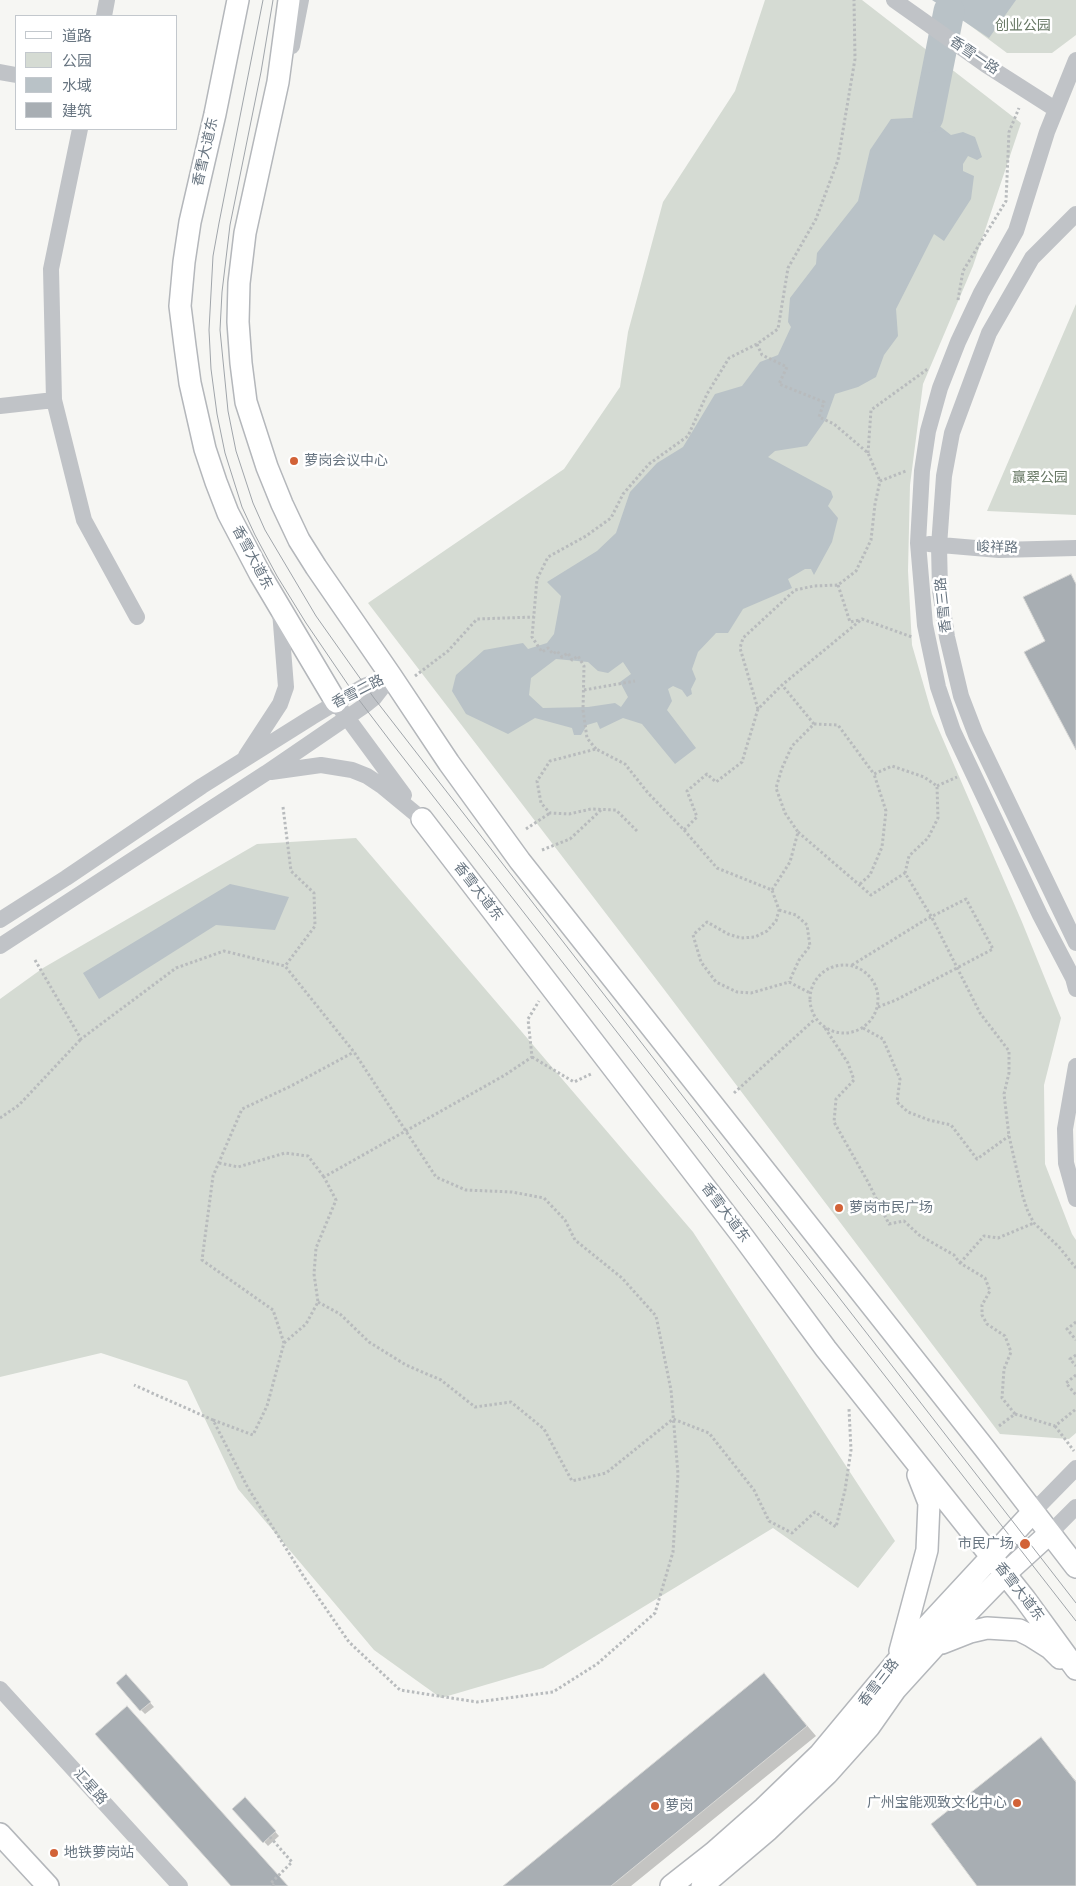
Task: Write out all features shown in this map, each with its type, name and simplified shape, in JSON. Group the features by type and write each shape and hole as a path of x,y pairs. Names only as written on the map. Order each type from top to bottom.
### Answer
{"main road":[{"name":"香雪大道东","path":"238,0 219,96 190,222 184,262 180,306 190,383 205,449 216,482 243,544 341,710"},
{"path":"289,0 278,82 245,233 239,283 239,339 246,402 266,467 299,540 316,568 449,763 520,861 1076,1567"},
{"name":"香雪大道东","path":"422,819 744,1238 826,1349 1006,1574 1048,1628 1076,1669"},
{"path":"897,1439 920,1479 929,1503 930,1520 924,1567 898,1658"},
{"name":"香雪三路","path":"671,1886 713,1853 820,1754 847,1724 898,1658 1033,1512"},
{"name":"香雪三路","path":"702,1886 768,1830 827,1774 868,1727 895,1690 935,1646 1006,1574 1050,1533"},
{"path":"935,1646 970,1632 987,1628 1019,1630 1050,1648 1076,1675"},
{"path":"0,1834 48,1886"}],"street":[{"path":"104,15 107,0"},
{"path":"278,82 290,56 301,0"},
{"name":"香雪一路","path":"894,0 986,65 1055,110"},
{"name":"香雪三路","path":"1076,60 1055,110 1016,231 981,293 958,342 940,388 928,431 922,471 918,543 925,625 938,687 953,731 1040,915 1073,978 1076,989"},
{"path":"0,72 15,75"},
{"path":"80,130 51,269 54,400 84,520 137,617"},
{"name":"香雪三路","path":"1076,214 1032,258 989,333 952,433 944,476 939,546 940,590 947,637 961,696 976,735 1076,943"},
{"path":"0,406 54,400"},
{"name":"峻祥路","path":"918,543 999,550 1076,548"},
{"path":"242,762 276,710 286,687 280,609"},
{"name":"香雪二路","path":"0,946 266,773 341,710 364,686 391,676"},
{"name":"香雪二路","path":"0,920 242,762 341,710"},
{"name":"香雪大道东","path":"341,710 422,819"},
{"path":"266,773 320,765 352,770 367,776 382,786 422,819"},
{"path":"1076,1066 1065,1129 1066,1163 1076,1199"},
{"name":"香雪三路","path":"1033,1512 1076,1468"},
{"name":"香雪三路","path":"1050,1533 1076,1507"},
{"name":"汇星路","path":"0,1689 180,1886"}],"path":[{"path":"810,993 789,982 750,993 738,992 716,982 701,962 693,935 707,922 728,934 741,938 754,937 767,931 776,921 779,910 772,890 717,868 648,793 625,764 596,749 587,738 583,710 584,666 578,656 572,660 568,653 562,657 558,651 553,654 548,648 542,652 532,637 537,579 548,557 586,536 612,518 623,494 649,464 688,436 707,394 729,358 757,344 778,329 788,268 816,219 838,160 855,59 854,0"},
{"path":"957,308 963,271 1006,201 1009,132 1019,108"},
{"path":"757,344 762,355 787,367 779,384 824,402 818,417 834,424 868,453 880,481 871,540 856,571 838,585 814,586 795,590 743,638 740,648 758,709"},
{"path":"868,453 871,410 930,368"},
{"path":"880,481 907,470"},
{"path":"838,585 850,622 862,619 917,638"},
{"path":"415,676 448,651 477,618 534,617"},
{"path":"684,830 697,817 686,791 707,774 716,782 742,762 758,709 782,685 862,619"},
{"path":"584,690 635,681"},
{"path":"782,685 814,724 838,726 874,774 886,811 882,847 870,875 860,884"},
{"path":"814,724 792,746 782,768 776,788 785,814 798,832 871,895 905,873 909,856 928,838 938,818 938,786"},
{"path":"550,813 541,803 538,781 550,761 596,749"},
{"path":"874,774 892,766 924,777 938,786"},
{"path":"938,786 962,775"},
{"path":"284,807 291,871 314,893 315,926 285,966"},
{"path":"526,829 550,813 569,814 591,810 616,810 637,831"},
{"path":"542,850 570,838 601,810"},
{"path":"772,890 790,862 798,832"},
{"path":"905,873 959,968 980,1013 1009,1051 1009,1073 1004,1094 1009,1136 1023,1197 1034,1223 1059,1247 1076,1268"},
{"path":"852,965 931,916 966,898 993,949 896,1000 878,1007"},
{"path":"779,910 796,915 807,925 810,946 799,960 789,982"},
{"path":"0,1118 19,1105 81,1039 176,968 224,951 285,966 354,1052 436,1177 466,1190 512,1192 544,1198 566,1220 575,1240 622,1278 656,1316 671,1390 678,1474 674,1552 655,1613 597,1664 553,1692 477,1702 400,1690 349,1642 304,1577 248,1488 213,1420"},
{"path":"35,960 81,1039"},
{"path":"825,1028 838,1033 851,1033 863,1028 872,1019 878,1007 878,994 874,982 864,971 852,965 838,965 824,970 814,980 810,993 810,1006 815,1019 825,1028 848,1064 854,1080 836,1099 834,1122 889,1224 904,1221 919,1234 954,1255 960,1263 985,1278 990,1291 982,1305 982,1315 987,1324 1005,1336 1011,1352 1004,1368 1002,1398 1014,1414 1055,1426 1074,1451"},
{"path":"532,1057 528,1019 539,1001"},
{"path":"734,1094 815,1019"},
{"path":"863,1028 883,1038 900,1079 897,1102 908,1112 929,1120 951,1125 978,1159 1009,1136"},
{"path":"134,1385 213,1420 253,1435 267,1406 284,1343 273,1310 202,1260 213,1176 242,1109 291,1086 354,1052"},
{"path":"532,1057 574,1082 593,1072"},
{"path":"324,1177 505,1075 532,1057"},
{"path":"219,1163 238,1167 285,1153 308,1156 324,1177 336,1200 316,1248 314,1274 318,1302 306,1324 284,1343"},
{"path":"960,1263 984,1236 998,1238 1034,1223"},
{"path":"318,1302 340,1314 369,1342 406,1365 441,1380 476,1407 511,1402 544,1429 572,1481 606,1472 673,1418"},
{"path":"1076,1322 1067,1329 1076,1340"},
{"path":"1076,1355 1070,1359 1076,1366"},
{"path":"1076,1375 1066,1383 1076,1396"},
{"path":"673,1418 709,1433 754,1490 769,1521 792,1533 814,1512 836,1527 845,1490 851,1450 849,1407"},
{"path":"1055,1426 1076,1409"},
{"path":"999,1426 1014,1414"},
{"path":"270,1837 292,1862 271,1883 274,1886"}],"green space":[{"path":"765,0 862,0 1021,123 973,266 923,384 910,485 908,571 912,645 932,714 1022,922 1061,1018 1044,1085 1045,1164 1076,1240 1076,1433 1069,1439 1000,1434 663,988 368,603 564,469 620,387 628,332 663,202 735,91"},
{"name":"创业公园","path":"936,0 1076,0 1076,35 1052,53 1007,53"},
{"name":"赢翠公园","path":"1076,304 1076,515 987,511"},
{"path":"356,838 693,1232 895,1541 858,1588 773,1528 543,1668 441,1698 374,1650 238,1489 187,1381 101,1353 0,1377 0,999 43,968 257,844"}],"water":[{"path":"932,0 1016,0 989,38"},
{"path":"928,117 951,135 963,132 975,137 982,157 977,160 968,156 963,164 963,171 974,176 971,199 944,241 934,234 896,309 898,336 884,355 876,377 858,387 835,394 826,419 807,446 775,451 768,457 831,491 833,497 828,506 838,518 832,542 814,575 811,569 805,569 788,579 792,588 743,609 728,633 716,633 698,652 692,669 696,679 691,689 692,694 687,697 682,690 673,686 668,689 672,701 667,710 696,748 675,764 642,724 623,718 600,729 597,722 587,725 581,735 574,735 572,728 535,718 508,734 466,714 452,691 456,675 484,650 523,643 528,649 547,643 554,634 561,596 547,582 597,551 616,533 630,492 657,463 683,447 715,394 742,386 760,362 778,355 791,327 788,322 790,298 816,264 817,253 858,201 870,150 891,119","holes":["556,659 588,662 598,671 608,673 623,662 631,674 620,682 628,697 621,707 615,703 588,707 543,708 529,695 531,678"]},
{"path":"230,884 289,897 275,930 216,925 99,999 83,973"}],"building":[{"path":"1071,574 1076,584 1076,750 1024,652 1045,641 1023,597"},
{"name":"萝岗","path":"764,1673 807,1726 611,1886 503,1886"},
{"path":"126,1674 151,1702 140,1711 116,1683"},
{"path":"127,1706 288,1886 231,1886 95,1734"},
{"name":"广州宝能观致文化中心","path":"1041,1737 1076,1782 1076,1886 977,1886 931,1824"},
{"path":"245,1797 276,1831 263,1843 232,1809"}],"waterway":[{"path":"928,117 949,11"}],"tram line":[{"path":"263,0 213,256 209,330 211,369 225,453 242,507 255,535 277,576 306,623 353,692 1076,1621"},
{"path":"273,0 261,72 230,225 222,292 220,330 228,411 236,451 253,503 265,530 316,616 374,698 1076,1603"}],"place":[{"name":"萝岗会议中心","path":"294,461"},
{"name":"萝岗市民广场","path":"839,1208"},
{"name":"市民广场","path":"1025,1544"},
{"name":"广州宝能观致文化中心","path":"1017,1803"},
{"name":"萝岗","path":"655,1806"},
{"name":"地铁萝岗站","path":"54,1853"}]}
